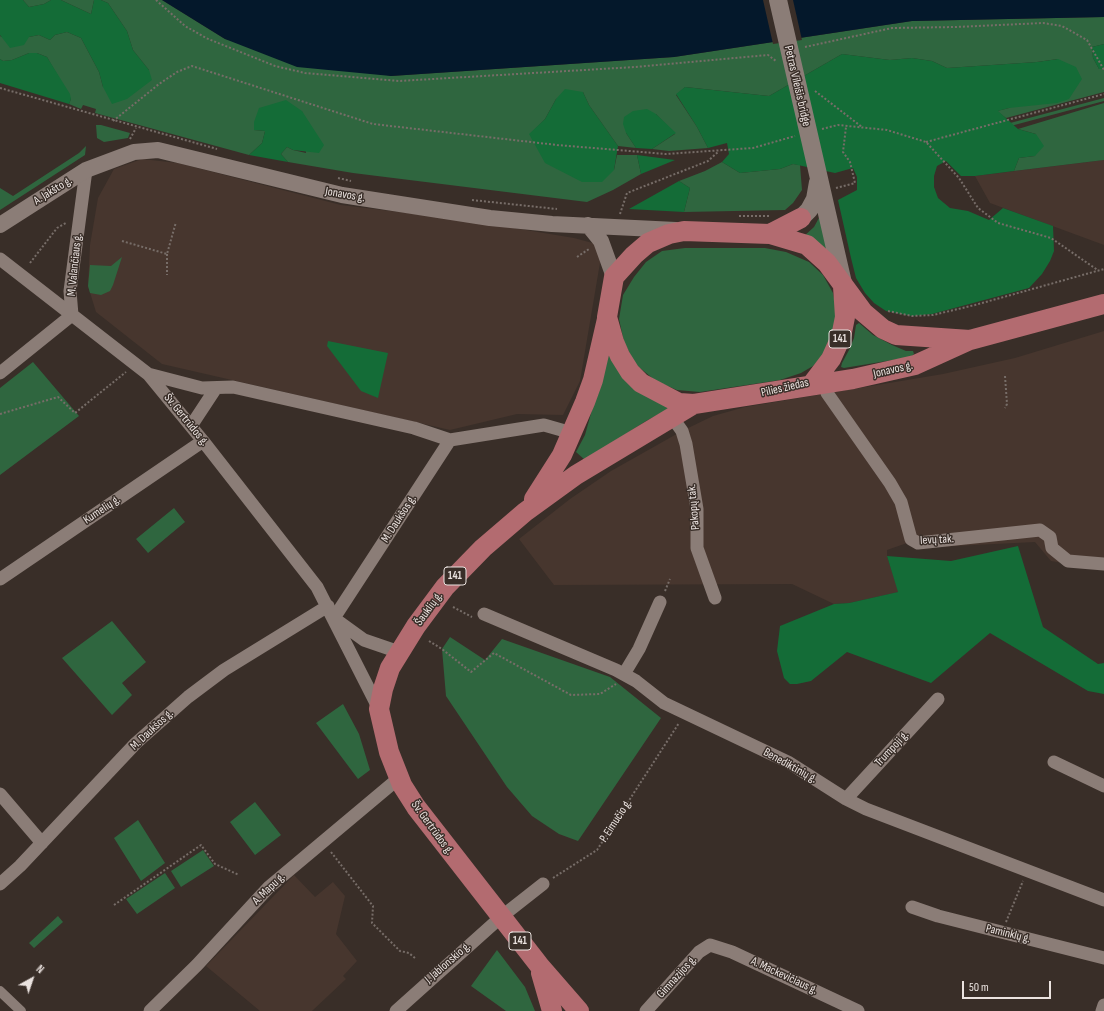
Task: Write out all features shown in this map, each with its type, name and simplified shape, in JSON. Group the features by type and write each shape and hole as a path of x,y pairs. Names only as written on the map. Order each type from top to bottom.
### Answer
{"main road":[{"name":"Petras Vileišis bridge","path":"778,0 823,178"},
{"name":"141","path":"614,277 634,255 648,243 669,234 684,231 772,225 801,218 809,210 823,178"},
{"name":"141","path":"823,178 843,286"},
{"path":"772,225 807,245 827,263 843,286"},
{"name":"Pilies žiedas","path":"614,277 607,317 614,342 620,356 630,372 641,382 679,403 694,404 818,383 841,337 845,317 843,286"},
{"name":"Jonavos g.","path":"843,286 874,322 896,335 970,340"},
{"name":"Jonavos g.","path":"818,383 853,379 915,365 970,340 1104,304"},
{"name":"Šauklių g.","path":"525,512 562,455 572,433 593,380 607,317"},
{"name":"141","path":"672,417 694,404"},
{"name":"Šauklių g.","path":"379,709 384,683 399,652 445,587 466,564 525,512 576,475 672,417"},
{"name":"Šv. Gertrūdos g.","path":"379,709 389,752 399,778 420,813 539,965 579,1011"},
{"path":"539,965 552,1011"}],"street":[{"name":"Jonavos g.","path":"108,161 134,152 158,150 342,195 490,218 552,224 684,231"},
{"name":"A. Jakšto g.","path":"0,225 86,170 108,161"},
{"name":"M. Valančiaus g.","path":"72,315 70,291 86,170"},
{"path":"588,225 601,241 614,277"},
{"name":"Šv. Gertrūdos g.","path":"0,259 148,374 192,426 317,587 379,709"},
{"path":"0,373 72,315"},
{"path":"148,374 202,388 240,389 414,428 450,440 544,425 572,433"},
{"name":"Ievų tak.","path":"818,383 827,393 890,483 901,502 911,539 918,543 1040,530 1050,537 1052,548 1068,562 1104,564"},
{"path":"192,426 216,388"},
{"name":"Pakopų tak.","path":"672,417 682,431 686,444 697,509 697,548 715,598"},
{"name":"M. Daukšos g.","path":"0,884 42,843 136,743 188,697 224,670 331,612 450,440"},
{"name":"Kumelių g.","path":"0,579 203,441"},
{"path":"624,674 638,649 660,602"},
{"name":"Šv. Gertrūdos g.","path":"331,612 364,640 399,652"},
{"name":"Benediktinių g.","path":"484,614 636,680 664,703 788,762 846,799 866,809 1104,900"},
{"name":"Trumpoji g.","path":"846,799 938,699"},
{"path":"1054,762 1104,786"},
{"name":"A. Mapu g.","path":"150,1011 197,965 269,887 399,778"},
{"path":"0,794 42,843"},
{"path":"501,917 543,884"},
{"name":"Paminklų g.","path":"912,907 938,916 1104,958"},
{"name":"J. Jablonskio g.","path":"396,1011 501,917"},
{"name":"Gimnazijos g.","path":"646,1011 699,952 710,945"},
{"name":"A. Mackevičiaus g.","path":"710,945 732,952 858,1011"},
{"path":"0,991 21,1011"},
{"path":"1102,1011 1104,1005"}],"path":[{"path":"156,0 185,26 206,38 275,66 305,73 353,78 399,81 635,67 776,54"},
{"path":"799,48 892,28 956,28 1043,23 1062,26 1087,40 1104,70"},
{"path":"768,55 781,65"},
{"path":"113,121 158,84 177,72 192,66 373,124 556,145 666,154 753,148 802,134"},
{"path":"0,88 217,149"},
{"path":"812,89 863,128"},
{"path":"926,142 1104,94"},
{"path":"816,130 838,125 887,130 926,142 959,178 978,208 998,223 1050,238 1099,271"},
{"path":"835,188 855,183 850,162 843,152 846,126"},
{"path":"627,216 619,216 627,193 708,161 719,151"},
{"path":"334,178 357,182"},
{"path":"823,178 835,188 836,194"},
{"path":"471,200 564,210"},
{"path":"736,216 772,225"},
{"path":"30,263 57,228 80,217"},
{"path":"167,275 167,254 176,222"},
{"path":"122,241 167,254"},
{"path":"886,311 912,316 933,314 975,305 1104,269"},
{"path":"0,414 58,397 75,412 136,364"},
{"path":"1005,376 1007,404 1005,408"},
{"path":"453,607 476,619 484,614"},
{"path":"429,641 442,648 471,672 494,653 572,695 600,694 617,683 624,674"},
{"name":"P. Eimučio g.","path":"543,884 597,850 685,714"},
{"path":"323,841 373,906 372,923 400,951 409,953 415,958"},
{"path":"114,905 201,845 215,864 239,875"},
{"path":"1002,932 1027,871"}],"shaded area":[{"path":"142,159 178,163 341,205 466,220 574,238 600,245 602,251 580,381 563,415 517,414 450,430 162,364 96,312 88,286 90,245 98,198 114,169"},
{"path":"1104,160 1104,245 990,203 975,176"},
{"path":"1104,331 1104,566 1069,564 1051,561 1035,542 914,548 907,543 887,550 887,556 899,592 849,603 834,604 792,584 554,585 519,539 570,499 611,471 682,431 713,416 745,407 943,374 1015,358"},
{"path":"294,875 315,897 333,882 345,896 336,934 357,961 343,976 346,979 312,1011 260,1011 206,966"}],"green space":[{"path":"0,0 23,0 29,7 44,4 51,0 61,0 91,14 94,0 101,0 108,3 127,31 133,50 149,70 152,80 127,99 112,104 103,87 99,72 81,38 67,32 55,35 50,40 39,35 29,37 24,45 10,48 0,35"},
{"path":"23,0 51,0 44,4 29,7"},
{"path":"61,0 94,0 91,14"},
{"path":"101,0 162,0 225,39 391,76 674,57 912,21 1104,17 1104,44 1092,47 1093,58 1099,69 1104,69 1104,92 1006,118 997,111 1009,108 1058,59 1037,62 947,68 932,61 912,58 890,60 842,54 769,96 685,87 676,95 697,127 708,148 669,151 652,149 675,134 656,114 626,133 636,148 618,146 589,105 583,92 556,99 545,119 530,134 614,170 617,155 637,155 641,174 613,190 587,202 353,173 288,162 281,154 287,147 306,153 302,111 254,130 265,131 262,143 249,155 95,113 96,109 83,105 81,109 69,104 71,99 47,57 37,53 29,53 12,60 3,61 0,59 0,35 1,37 29,37 39,35 50,40 55,35 67,32 81,38 99,72 103,87 149,70 133,50 127,31 108,3"},
{"path":"1104,44 1104,69 1099,69 1093,58 1092,47"},
{"path":"29,53 37,53 47,57 70,94 71,99 69,104 0,83 0,59 3,61 12,60"},
{"path":"842,54 890,60 912,58 932,61 947,68 1037,62 1058,59 1076,67 1082,79 1069,99 1057,103 1009,108 998,111 1018,129 1036,134 1044,146 1035,156 1019,158 1014,171 975,176 961,176 946,161 937,166 934,176 934,187 938,198 950,208 968,211 989,220 1003,208 1053,226 1054,251 1042,274 1029,288 932,314 912,316 886,311 874,303 865,293 856,278 851,258 838,200 857,190 857,177 853,168 835,173 793,164 780,169 740,173 722,162 729,154 727,143 708,148 697,127 676,94 685,87 769,96"},
{"path":"565,89 583,92 589,105 618,146 614,170 602,182 582,182 545,163 529,134 545,119 556,99"},
{"path":"1104,98 1104,101 936,146 935,143"},
{"path":"286,100 302,111 324,145 319,153 293,150 287,147 281,154 288,162 249,155 262,143 265,131 254,130 254,122 259,108"},
{"path":"1104,103 1104,160 1014,171 1019,158 1035,156 1036,134 1018,129"},
{"path":"647,109 656,114 676,133 652,149 636,148 626,133 623,124 624,117 633,111"},
{"path":"96,125 130,133 128,138 104,142 97,138"},
{"path":"86,146 85,155 0,210 0,188 13,196 79,153"},
{"path":"637,155 675,160 641,174"},
{"path":"722,162 740,173 780,169 793,164 800,165 802,190 793,203 785,210 684,212 690,188 679,181 705,171"},
{"path":"679,181 690,188 684,212 629,209"},
{"path":"820,216 831,253 803,237 814,227"},
{"path":"685,248 765,248 786,252 809,262 823,275 833,293 837,314 835,335 825,354 813,366 801,373 780,380 700,392 677,390 656,381 635,364 624,342 619,319 623,295 634,277 646,262 662,251"},
{"path":"122,257 110,291 101,295 90,293 88,286 90,265 111,266"},
{"path":"859,323 873,335 906,351 913,351 914,354 911,357 844,368 841,367 854,338 856,325"},
{"path":"328,341 388,353 378,398 361,391 327,346"},
{"path":"606,342 674,406 646,421 585,460 576,452 585,435 595,399"},
{"path":"33,362 79,416 0,475 0,388"},
{"path":"174,508 185,522 148,553 136,539"},
{"path":"1018,546 1043,627 1098,664 1104,663 1104,694 1088,691 990,633 931,683 847,652 811,681 790,684 784,678 777,651 780,626 834,604 849,603 898,592 887,556 951,561"},
{"path":"112,621 146,662 122,683 132,695 112,715 62,658"},
{"path":"450,637 485,660 502,639 610,677 661,718 578,841 559,834 532,816 507,787 446,696 442,649"},
{"path":"343,704 359,734 370,770 358,779 316,723"},
{"path":"255,802 281,835 255,855 230,822"},
{"path":"138,820 165,863 141,881 114,838"},
{"path":"203,850 214,866 181,887 171,871"},
{"path":"165,873 175,888 137,914 126,899"},
{"path":"58,916 63,922 34,948 29,943"},
{"path":"497,950 525,987 535,1011 506,1011 471,986"}],"water":[{"path":"162,0 1104,0 1104,17 912,21 674,57 391,76 297,67 225,39"}],"pier":[{"path":"763,0 793,0 802,40 773,44"}]}
